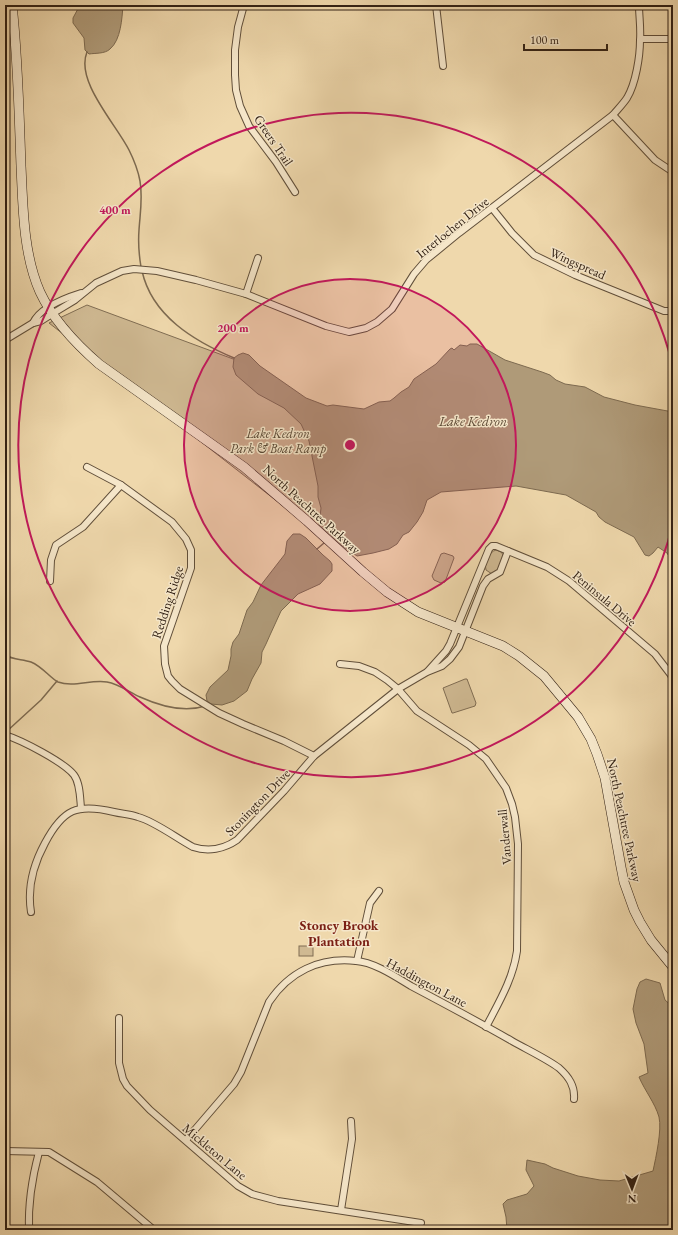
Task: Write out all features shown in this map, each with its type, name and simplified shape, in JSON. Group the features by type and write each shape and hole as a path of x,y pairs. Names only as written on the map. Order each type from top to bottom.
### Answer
{"street":[{"name":"North Peachtree Parkway","path":"12,5 16,41 24,220 32,270 40,293 50,311 78,345 99,364 244,467 386,592 418,612 502,646 544,676 578,717 591,739 603,770 624,882 634,910 651,940 673,967"},
{"name":"Greers Trail","path":"244,5 238,27 235,50 236,90 240,106 249,126 276,162 295,192"},
{"path":"436,5 443,66"},
{"name":"Interlochen Drive","path":"5,340 34,323 36,317 50,311 71,296 83,293 96,283 127,270 143,270 196,280 246,294 326,326 349,332 366,328 377,322 392,309 414,274 426,260 613,114 623,104 631,89 641,39 638,5"},
{"path":"641,39 673,39"},
{"path":"613,114 656,160 673,172"},
{"name":"Wingspread","path":"492,208 512,233 534,256 599,285 664,310 673,311"},
{"path":"246,294 258,258"},
{"name":"Redding Ridge","path":"87,467 121,485 172,522 186,539 190,550 191,568 164,646 165,664 168,676 175,684 208,706 243,724 284,741 314,756"},
{"path":"50,581 51,560 56,545 83,527 121,485"},
{"name":"Peninsula Drive","path":"456,627 489,548 496,546 547,567 569,581 655,654 671,675 673,680"},
{"path":"466,631 486,582 488,579 500,572 508,551"},
{"path":"477,577 486,582"},
{"name":"Stonington Drive","path":"427,672 446,651 456,627"},
{"name":"Stonington Drive","path":"31,912 29,898 31,876 36,860 51,832 60,820 73,811 81,808 100,808 137,816 201,850 217,849 228,846 237,840 284,791 314,756 398,689 427,672 442,666 450,659 466,631"},
{"name":"Vanderwall","path":"340,664 359,666 375,672 398,689 417,711 469,744 486,759 506,788 512,804 518,844 517,952 515,966 508,985 486,1026"},
{"path":"6,735 26,743 74,774 78,786 81,808"},
{"path":"357,961 370,903 378,891"},
{"name":"Haddington Lane","path":"186,1140 234,1084 241,1072 269,1002 280,987 290,978 305,969 316,964 337,961 357,961 368,963 486,1026 558,1068 570,1079 573,1086 574,1099"},
{"name":"Mickleton Lane","path":"119,1018 119,1063 127,1086 150,1110 238,1186 252,1194 278,1201 421,1223"},
{"path":"341,1210 352,1138 350,1121"},
{"path":"5,1151 49,1152 97,1182 154,1230"},
{"path":"29,1230 32,1178 39,1152"}],"green space":[{"name":"Lake Kedron Park & Boat Ramp","path":"87,305 244,363 315,405 330,517 301,520 49,323"},
{"path":"496,550 501,552 504,556 500,569 492,574 486,570 486,561 489,555"},
{"path":"444,553 453,556 454,558 445,582 441,583 434,580 432,576 441,554"},
{"path":"467,679 476,703 475,706 452,713 443,688"},
{"path":"299,946 313,946 313,956 299,956"}],"water":[{"path":"80,5 123,5 119,35 114,45 108,51 89,54 85,50 84,38 73,23 73,18"},
{"name":"Lake Kedron","path":"470,344 477,344 505,360 550,375 556,380 565,384 585,387 604,397 635,405 673,412 673,563 667,553 658,547 649,556 645,555 634,537 605,522 596,512 566,495 516,486 441,492 427,500 423,512 417,522 409,532 403,535 397,544 389,549 357,556 323,533 319,525 321,508 318,497 318,486 309,441 301,424 284,408 258,394 236,375 233,367 234,358 243,353 249,355 260,366 306,398 327,406 333,405 364,409 379,402 390,401 409,387 414,379 436,364 450,349 452,348 454,350 460,345 467,346"},
{"path":"293,534 300,534 306,538 330,561 332,564 332,571 320,584 298,594 281,611 262,652 261,663 247,691 234,701 222,705 211,704 207,701 206,695 210,687 228,670 233,642 239,634 247,610 253,602 261,585 285,554 287,541"},
{"path":"646,979 660,983 665,1000 673,1007 673,1230 507,1230 503,1204 507,1200 527,1194 534,1186 526,1170 527,1160 545,1164 578,1176 600,1180 619,1181 653,1171 660,1122 655,1107 639,1077 648,1073 644,1044 636,1023 633,1009 640,982"}],"waterway":[{"path":"87,52 85,63 87,76 92,89 129,150 136,165 141,187 139,235 141,267"},
{"path":"142,271 147,287 165,314 177,325 204,344 234,358"},
{"path":"317,549 324,543"},
{"path":"5,655 11,658 31,662 55,680 64,684 101,681 120,686 136,695 172,708 189,709 205,706"},
{"path":"6,732 41,700 57,681"}],"district":[{"name":"Stoney Brook Plantation","path":"339,934"}]}
